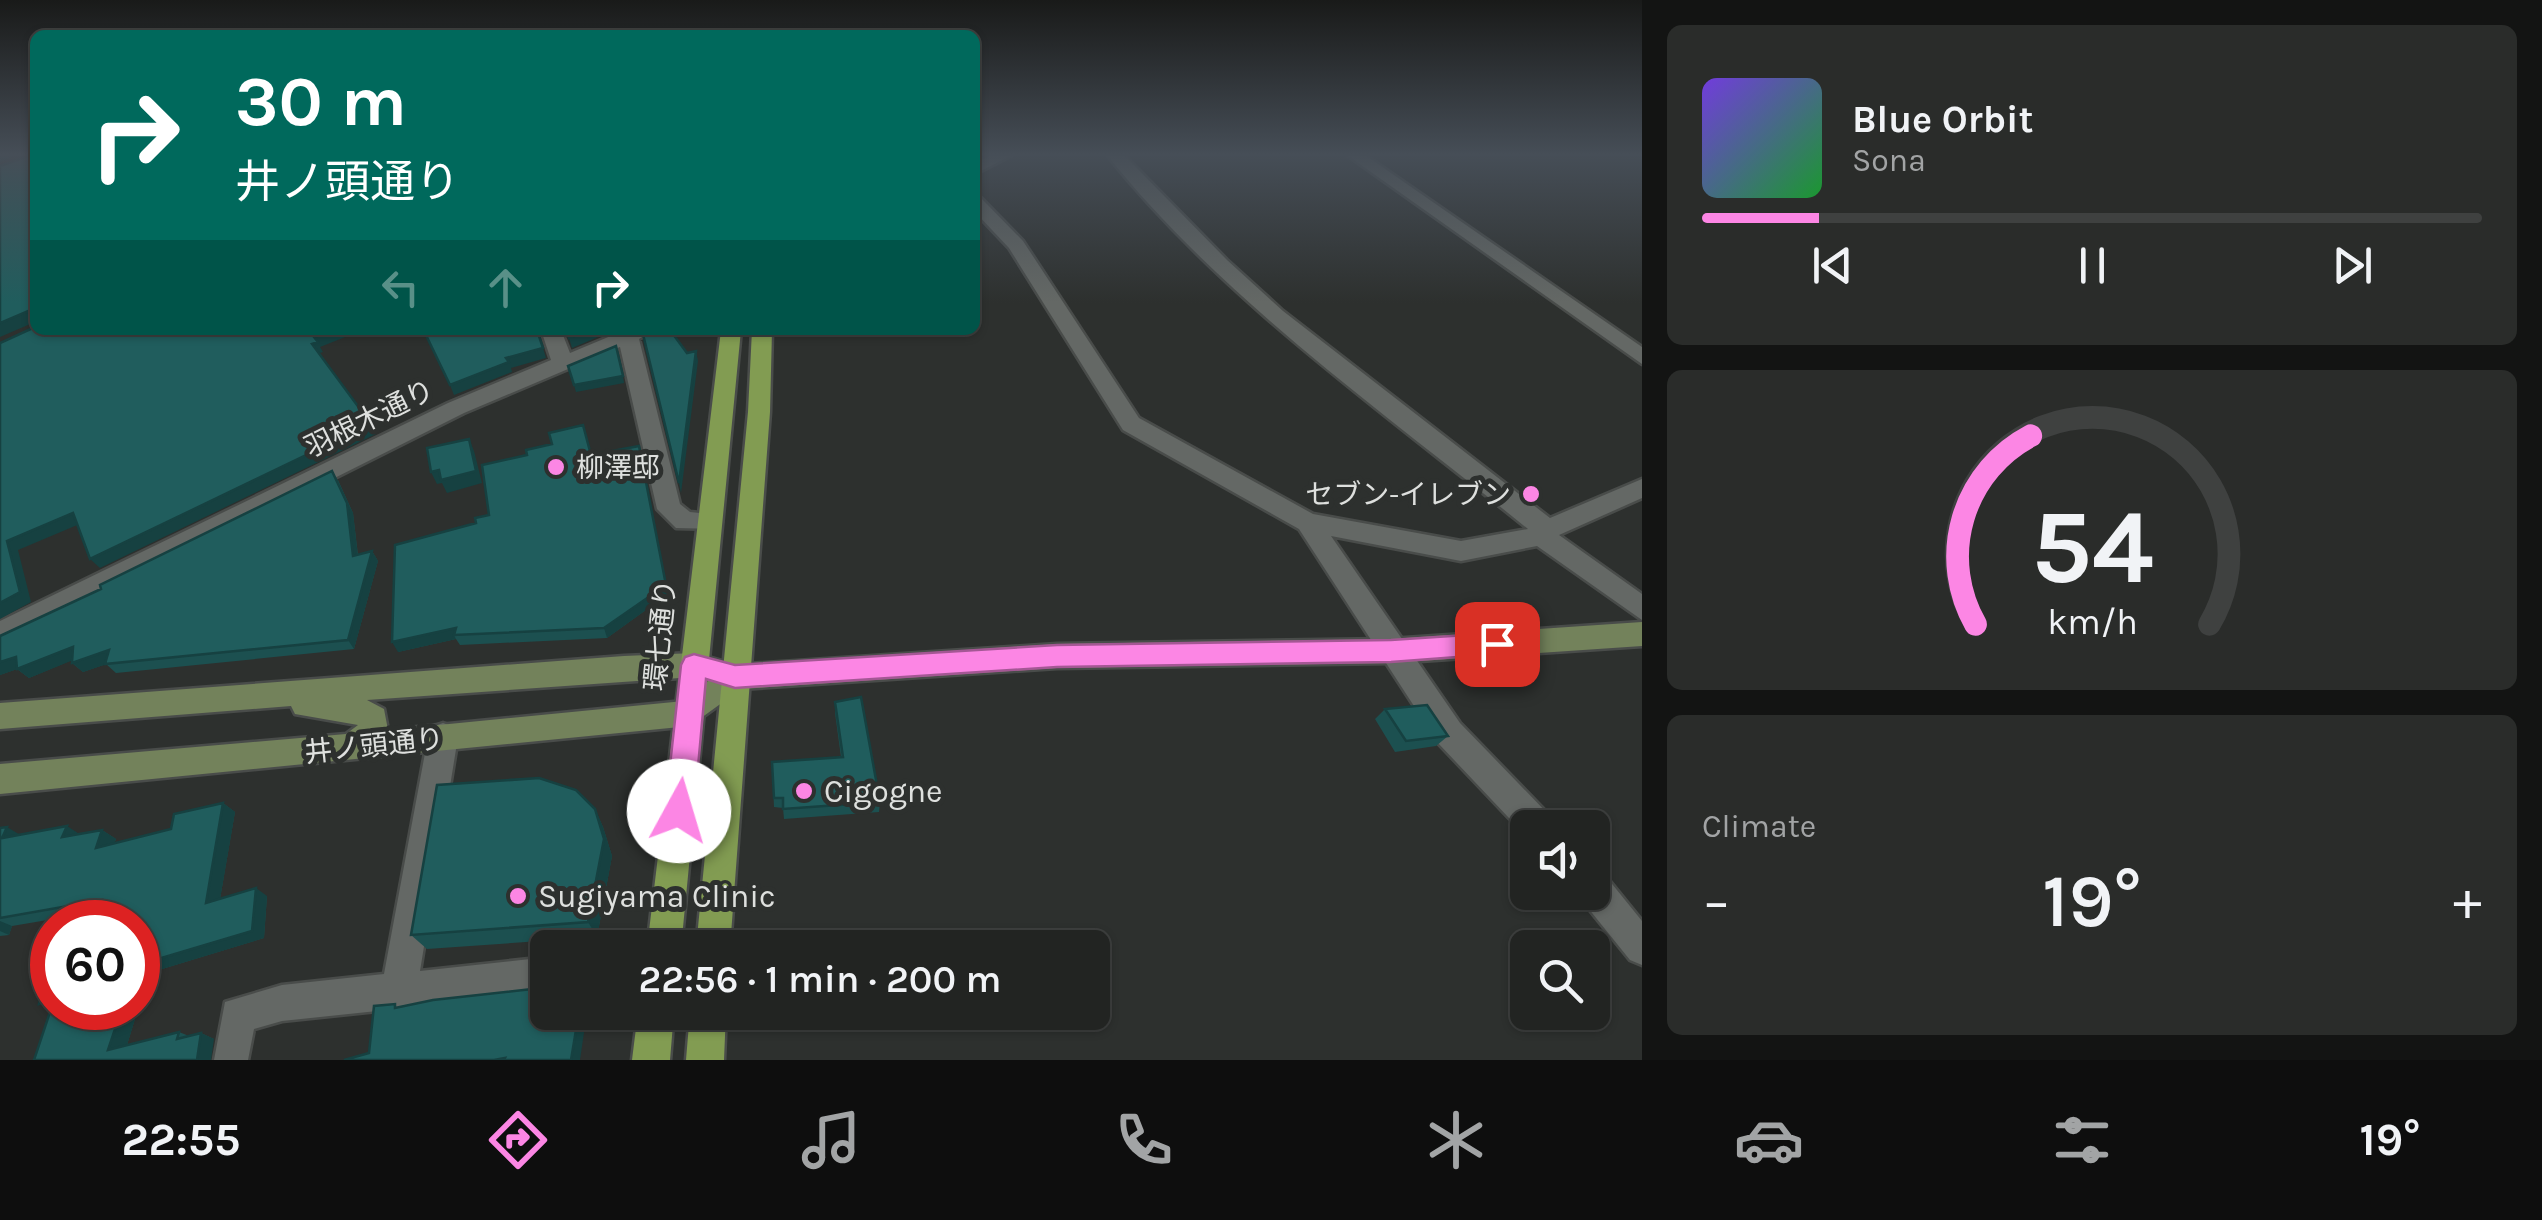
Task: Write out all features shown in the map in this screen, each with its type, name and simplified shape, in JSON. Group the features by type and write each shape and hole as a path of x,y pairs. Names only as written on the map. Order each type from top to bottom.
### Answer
{"main road":[{"name":"環七通り","path":"666,930 730,335"},
{"path":"714,930 759,412 762,335"},
{"name":"井ノ頭通り","path":"0,716 694,665 735,676 1057,656 1391,651 1642,634"},
{"path":"690,713 735,676"},
{"path":"246,698 366,713 374,718 375,724 354,746"},
{"name":"井ノ頭通り","path":"0,779 690,713"},
{"path":"651,1060 654,1030"},
{"path":"705,1060 707,1030"}],"street":[{"path":"1163,204 1276,316 1642,608"},
{"path":"1425,204 1642,357"},
{"path":"980,207 1016,245 1132,424 1308,522 1461,552 1544,533 1642,488"},
{"path":"553,335 562,362"},
{"name":"羽根木通り","path":"0,634 365,452 630,335"},
{"path":"635,335 669,509 684,522 710,522"},
{"path":"1308,522 1449,733 1523,810"},
{"path":"398,991 443,737"},
{"path":"1610,908 1642,948"},
{"path":"231,1058 238,1015 282,1003 530,976"}],"building":[{"path":"0,204 30,204 30,314 28,311 0,323"},
{"path":"30,329 30,335 319,335 314,337 318,342 312,344 371,424 90,559 73,513 7,541 20,592 0,603 0,343"},
{"path":"426,335 539,335 543,348 506,358 509,362 450,385"},
{"path":"643,335 674,335 687,353 696,351 679,483"},
{"path":"616,346 623,376 574,385 568,366"},
{"path":"583,425 591,455 639,446 666,585 604,628 454,635 456,628 392,642 395,545 476,523 475,518 489,515 482,465 527,455 526,450 552,444 549,433"},
{"path":"469,439 476,471 441,480 439,470 431,472 427,448"},
{"path":"332,471 347,503 353,556 372,551 348,640 105,664 109,650 72,663 73,647 17,669 16,657 0,662 0,636"},
{"path":"861,697 880,802 783,809 783,798 774,798 772,762 843,757 835,702"},
{"path":"1427,705 1448,736 1406,741 1385,709"},
{"name":"Sugiyama Clinic","path":"539,778 576,790 595,809 604,839 588,922 411,935 437,785"},
{"path":"223,803 206,903 256,888 252,931 160,958 160,900 30,900 30,913 0,918 0,828 7,827 2,838 67,826 62,837 102,830 96,848 171,829 174,814"},
{"path":"530,990 530,1030 576,1030 571,1060 344,1060 369,1053 374,1006 395,1004 395,1008"},
{"path":"44,1030 115,1030 108,1050 179,1032 177,1039 201,1033 197,1060 34,1060"}],"place":[{"name":"柳澤邸","path":"556,467"},
{"name":"セブン-イレブン","path":"1531,494"},
{"name":"Cigogne","path":"804,791"},
{"name":"Sugiyama Clinic","path":"518,896"}],"route":[{"path":"679,811 694,665 735,676 1057,656 1391,651 1497,644"}]}
